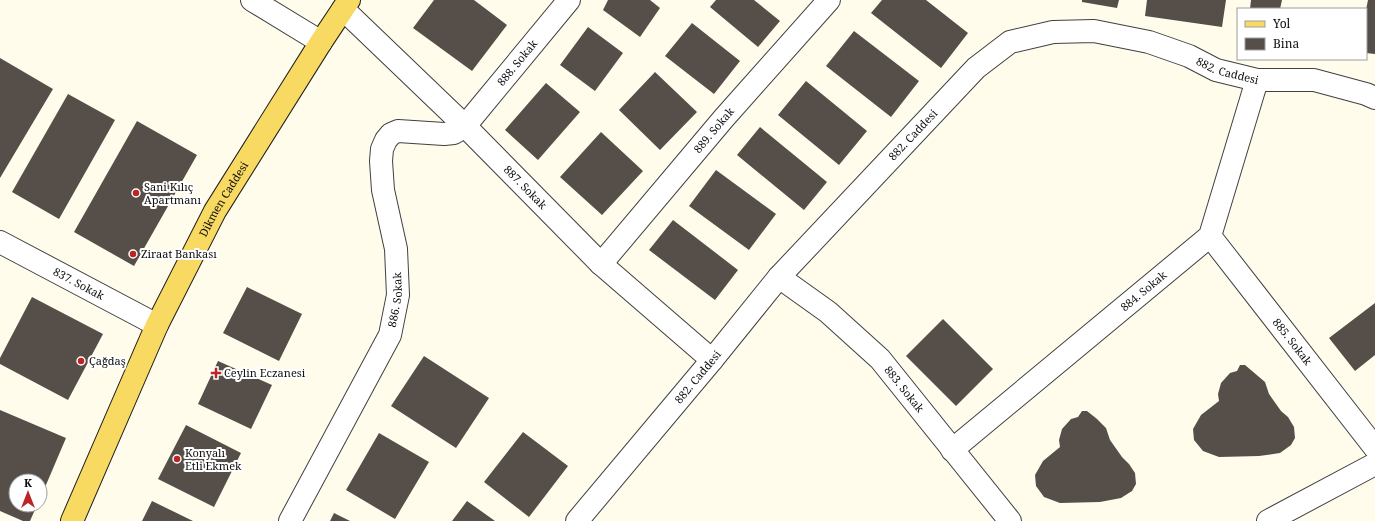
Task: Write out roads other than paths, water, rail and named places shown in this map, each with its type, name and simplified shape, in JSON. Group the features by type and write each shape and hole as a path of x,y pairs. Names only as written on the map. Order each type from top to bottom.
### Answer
{"main road":[{"name":"Dikmen Caddesi","path":"72,521 157,325 215,211 321,42 346,5"}],"street":[{"path":"252,0 321,42"},
{"name":"888. Sokak","path":"465,126 569,0"},
{"name":"889. Sokak","path":"601,264 724,118 830,0"},
{"name":"887. Sokak","path":"346,5 601,264 712,360"},
{"name":"882. Caddesi","path":"577,521 712,360 779,277 976,68 1010,42 1053,32 1094,31 1149,42 1189,56 1216,70 1257,80 1314,80 1366,94 1375,98"},
{"path":"1210,236 1257,80"},
{"name":"886. Sokak","path":"290,521 390,335 398,295 396,249 382,183 382,149 386,140 391,134 398,131 444,134 454,133 465,126"},
{"name":"885. Sokak","path":"1210,236 1375,448"},
{"name":"884. Sokak","path":"952,450 1210,236"},
{"name":"837. Sokak","path":"0,242 157,325"},
{"name":"883. Sokak","path":"779,277 828,312 880,359 1010,521"},
{"path":"1268,521 1375,464"}],"place":[{"name":"Sani Kılıç Apartmanı","path":"136,193"},
{"name":"Ziraat Bankası","path":"133,254"},
{"name":"Çağdaş","path":"81,361"},
{"name":"Ceylin Eczanesi","path":"216,373"},
{"name":"Konyalı Etli Ekmek","path":"177,459"}]}
